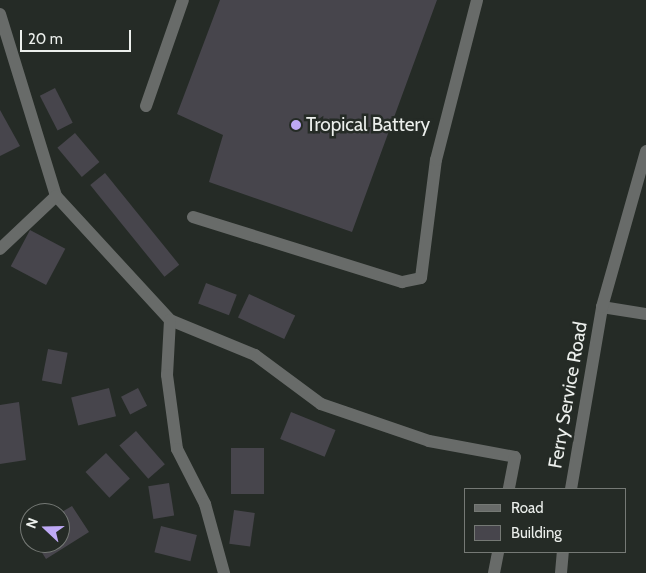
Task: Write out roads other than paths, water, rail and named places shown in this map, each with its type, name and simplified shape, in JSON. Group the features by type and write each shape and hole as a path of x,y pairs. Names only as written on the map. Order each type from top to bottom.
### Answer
{"street":[{"path":"146,106 183,0"},
{"path":"194,217 402,282 421,278 436,160 476,0"},
{"path":"0,14 56,196 170,320 256,355 321,404 429,441 515,457 509,488"},
{"name":"Ferry Service Road","path":"571,488 602,307 646,151"},
{"path":"0,249 56,196"},
{"name":"Ferry Service Road","path":"602,307 646,314"},
{"path":"170,320 167,375 177,449 205,504 224,573"},
{"path":"494,573 498,553"},
{"path":"560,573 563,553"}],"place":[{"name":"Tropical Battery","path":"296,125"}]}
